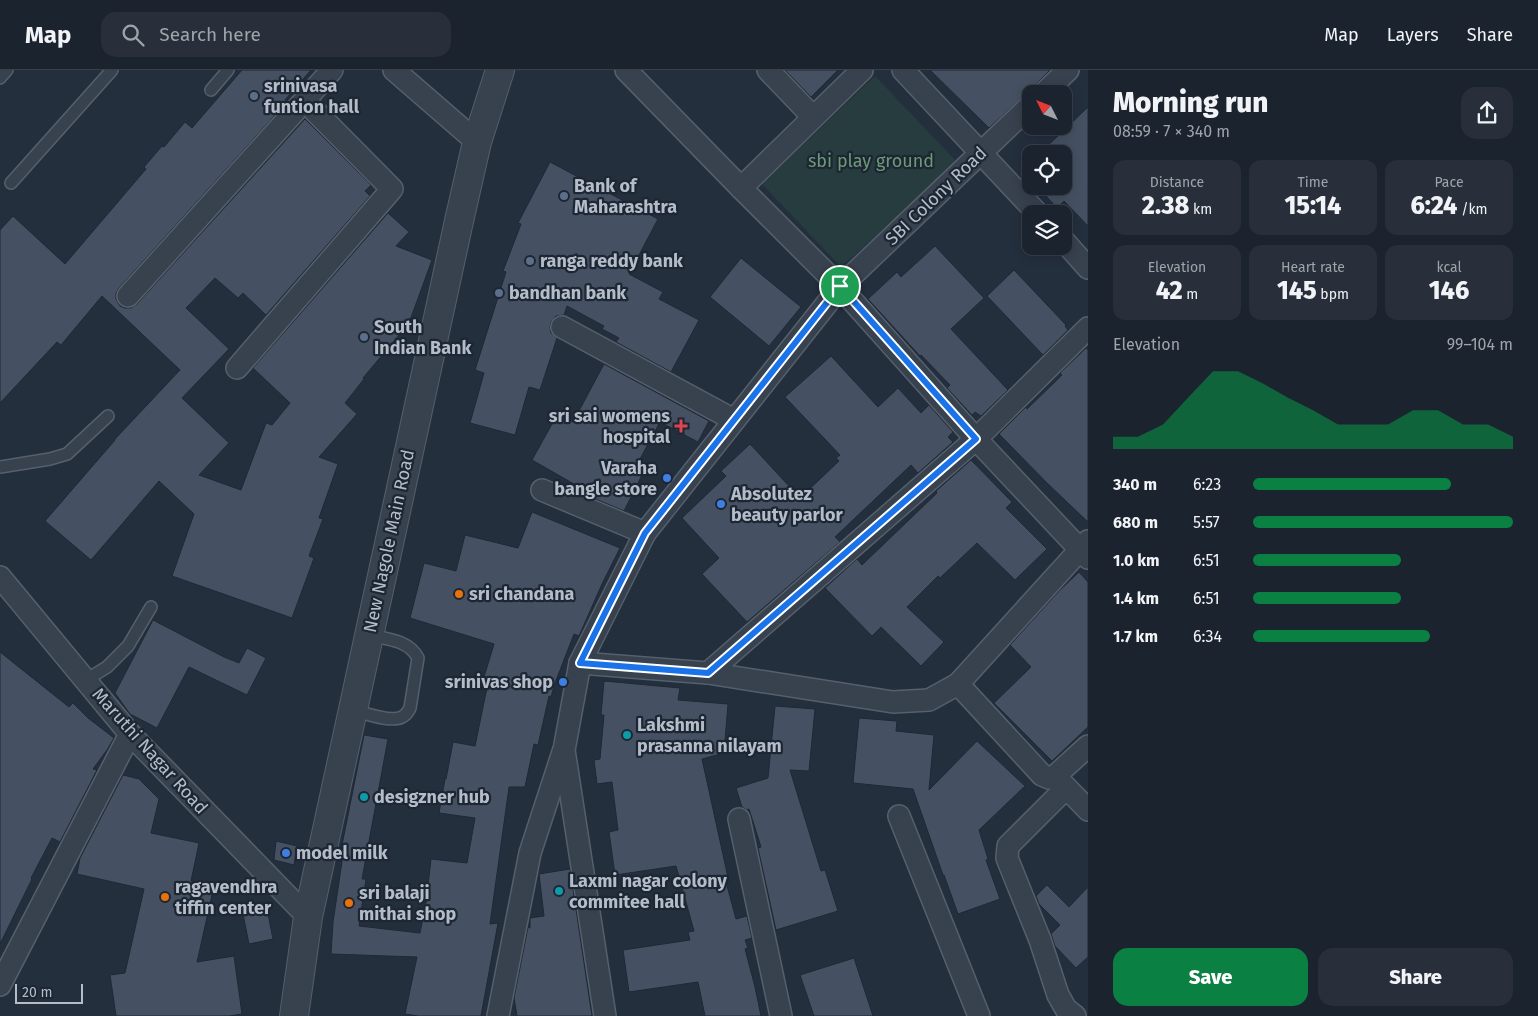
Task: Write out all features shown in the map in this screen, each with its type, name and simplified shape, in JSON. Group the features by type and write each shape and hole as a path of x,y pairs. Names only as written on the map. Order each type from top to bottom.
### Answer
{"street":[{"path":"128,296 332,70"},
{"path":"394,70 477,142"},
{"name":"New Nagole Main Road","path":"294,1016 308,917 369,635 477,142 500,70"},
{"path":"580,663 708,673 893,702 929,700 958,684 1085,549 976,439 840,286 626,70"},
{"path":"768,70 813,118"},
{"path":"741,188 862,70"},
{"path":"903,70 1029,205"},
{"path":"1052,85 1068,70"},
{"path":"237,368 392,189 305,101"},
{"name":"SBI Colony Road","path":"564,750 580,663 645,533 840,286 1022,113"},
{"path":"1072,251 1088,268"},
{"path":"562,327 734,420"},
{"path":"708,673 976,439 1088,328"},
{"path":"542,490 645,533"},
{"name":"Maruthi Nagar Road","path":"0,577 130,734 308,917"},
{"path":"958,684 1042,775 1061,782 1088,810"},
{"path":"0,985 130,734"},
{"path":"1075,1016 1066,1009 1058,995 1040,940 1007,858 1008,846 1088,746"},
{"path":"498,1016 530,853 564,750"},
{"path":"564,750 606,1016"},
{"path":"899,816 979,1016"},
{"path":"739,819 781,1016"}],"lane":[{"path":"0,78 7,70"},
{"path":"10,183 112,70"},
{"path":"211,90 228,70"},
{"path":"0,467 50,459 67,454 108,416"},
{"path":"86,680 107,667 128,646 151,607"},
{"path":"353,710 394,719 401,718 410,708 418,658 416,652 403,643 369,635"}],"green space":[{"name":"sbi play ground","path":"875,76 958,163 841,267 762,184"}],"building":[{"path":"242,70 311,70 285,100 287,102 119,288 116,293 116,299 120,306 131,308 137,304 305,119 371,185 365,191 370,196 266,315 243,293 238,298 215,278 186,308 229,349 182,398 229,443 199,475 241,490 266,423 272,425 290,403 253,368 388,213 409,232 396,246 432,260 409,323 363,378 345,403 357,414 319,457 338,464 319,518 323,519 309,556 314,558 292,618 172,576 194,514 159,481 91,560 45,521 115,439 180,370 102,296 61,345 57,342 0,403 0,230 13,216 65,264 146,169 144,167 162,146 164,147 185,122 192,128"},
{"path":"785,70 838,70 811,97"},
{"path":"930,70 1050,70 1035,85 1022,85 1022,98 989,128"},
{"path":"1088,107 1088,226 1072,209 1072,205 1068,205 1064,201 1060,205 1054,205 1045,195 1072,195 1072,145 1048,145 1059,135 1072,135 1072,122"},
{"path":"550,162 658,219 629,274 663,292 659,299 699,320 671,372 616,342 619,338 602,329 604,326 567,306 564,315 556,316 551,322 551,333 557,338 540,390 529,387 515,435 470,423 484,373 475,370 506,272 503,271 521,224 518,223"},
{"path":"935,246 984,298 951,329 1008,390 981,416 975,412 972,415 947,388 950,385 920,356 868,299 897,272 901,277"},
{"path":"741,258 801,307 769,346 710,297"},
{"path":"1014,270 1066,325 1068,330 1043,355 987,296"},
{"path":"1086,348 1088,350 1088,522 999,434 1062,375 1060,373"},
{"path":"831,356 878,407 898,388 921,413 929,405 953,432 948,437 953,442 918,473 911,465 835,537 840,542 747,622 702,574 719,558 682,518 726,476 721,471 750,444 800,498 839,461 836,458 840,455 785,397"},
{"path":"604,364 709,421 698,442 660,422 640,459 648,463 624,511 572,489 574,484 532,460 558,413 573,422"},
{"path":"971,460 1012,502 1006,508 1047,549 1015,580 977,543 940,578 938,576 907,607 944,642 921,666 881,627 872,636 825,588 857,559 862,565 937,493 936,491"},
{"path":"532,512 620,548 579,636 574,634 551,697 549,696 538,745 534,744 525,787 509,787 490,924 498,923 481,1016 418,1016 405,1014 417,957 331,954 333,922 343,855 340,855 364,735 388,739 362,879 366,879 359,926 420,933 426,903 431,859 467,863 475,818 439,813 453,742 475,746 489,678 484,677 494,644 410,618 424,563 456,571 465,535 518,548"},
{"path":"1079,572 1088,582 1088,727 1052,761 994,703 1031,667 1010,645"},
{"path":"153,620 239,663 247,648 266,658 247,695 189,667 157,728 130,714 115,693"},
{"path":"0,652 69,707 73,703 88,718 114,738 93,769 97,770 60,842 52,838 0,944"},
{"path":"604,681 680,688 678,700 728,704 724,753 702,759 729,882 726,882 736,919 747,916 752,938 745,940 748,948 745,949 761,1016 705,1016 698,982 629,992 623,950 690,940 688,932 694,931 676,866 615,875 609,832 618,830 612,782 597,784 594,760 600,759 604,715 601,715"},
{"path":"775,706 815,709 809,771 790,770 821,871 825,870 838,911 776,930 758,848 761,847 749,809 747,810 742,807 736,788 768,778"},
{"path":"859,718 897,721 896,731 934,735 929,790 977,741 1025,786 979,830 988,859 986,860 1000,899 958,914 913,789 853,783"},
{"path":"123,775 139,779 159,799 151,833 199,843 191,881 214,886 197,962 234,956 242,1014 229,1016 116,1016 110,975 125,973 144,889 77,874 80,858"},
{"name":"model milk","path":"276,841 297,846 294,865 274,860"},
{"path":"570,869 592,1016 517,1016 514,998 528,927 530,928 530,918 544,916 539,874"},
{"path":"1047,885 1069,907 1088,887 1088,957 1076,968 1055,946 1051,934 1060,925 1039,904 1036,896"},
{"path":"266,904 273,939 249,944 242,909"},
{"path":"854,958 873,1016 814,1016 800,975"}],"place":[{"name":"srinivasa funtion hall","path":"254,96"},
{"name":"Bank of Maharashtra","path":"564,196"},
{"name":"ranga reddy bank","path":"530,261"},
{"name":"bandhan bank","path":"499,293"},
{"name":"South Indian Bank","path":"364,337"},
{"name":"sri sai womens hospital","path":"681,426"},
{"name":"Varaha bangle store","path":"667,478"},
{"name":"Absolutez beauty parlor","path":"721,504"},
{"name":"sri chandana","path":"459,594"},
{"name":"srinivas shop","path":"563,682"},
{"name":"Lakshmi prasanna nilayam","path":"627,735"},
{"name":"desigzner hub","path":"364,797"},
{"name":"model milk","path":"286,853"},
{"name":"Laxmi nagar colony commitee hall","path":"559,891"},
{"name":"ragavendhra tiffin center","path":"165,897"},
{"name":"sri balaji mithai shop","path":"349,903"}],"route":[{"path":"840,286 976,439 708,673 580,663 645,533 840,286"}]}
